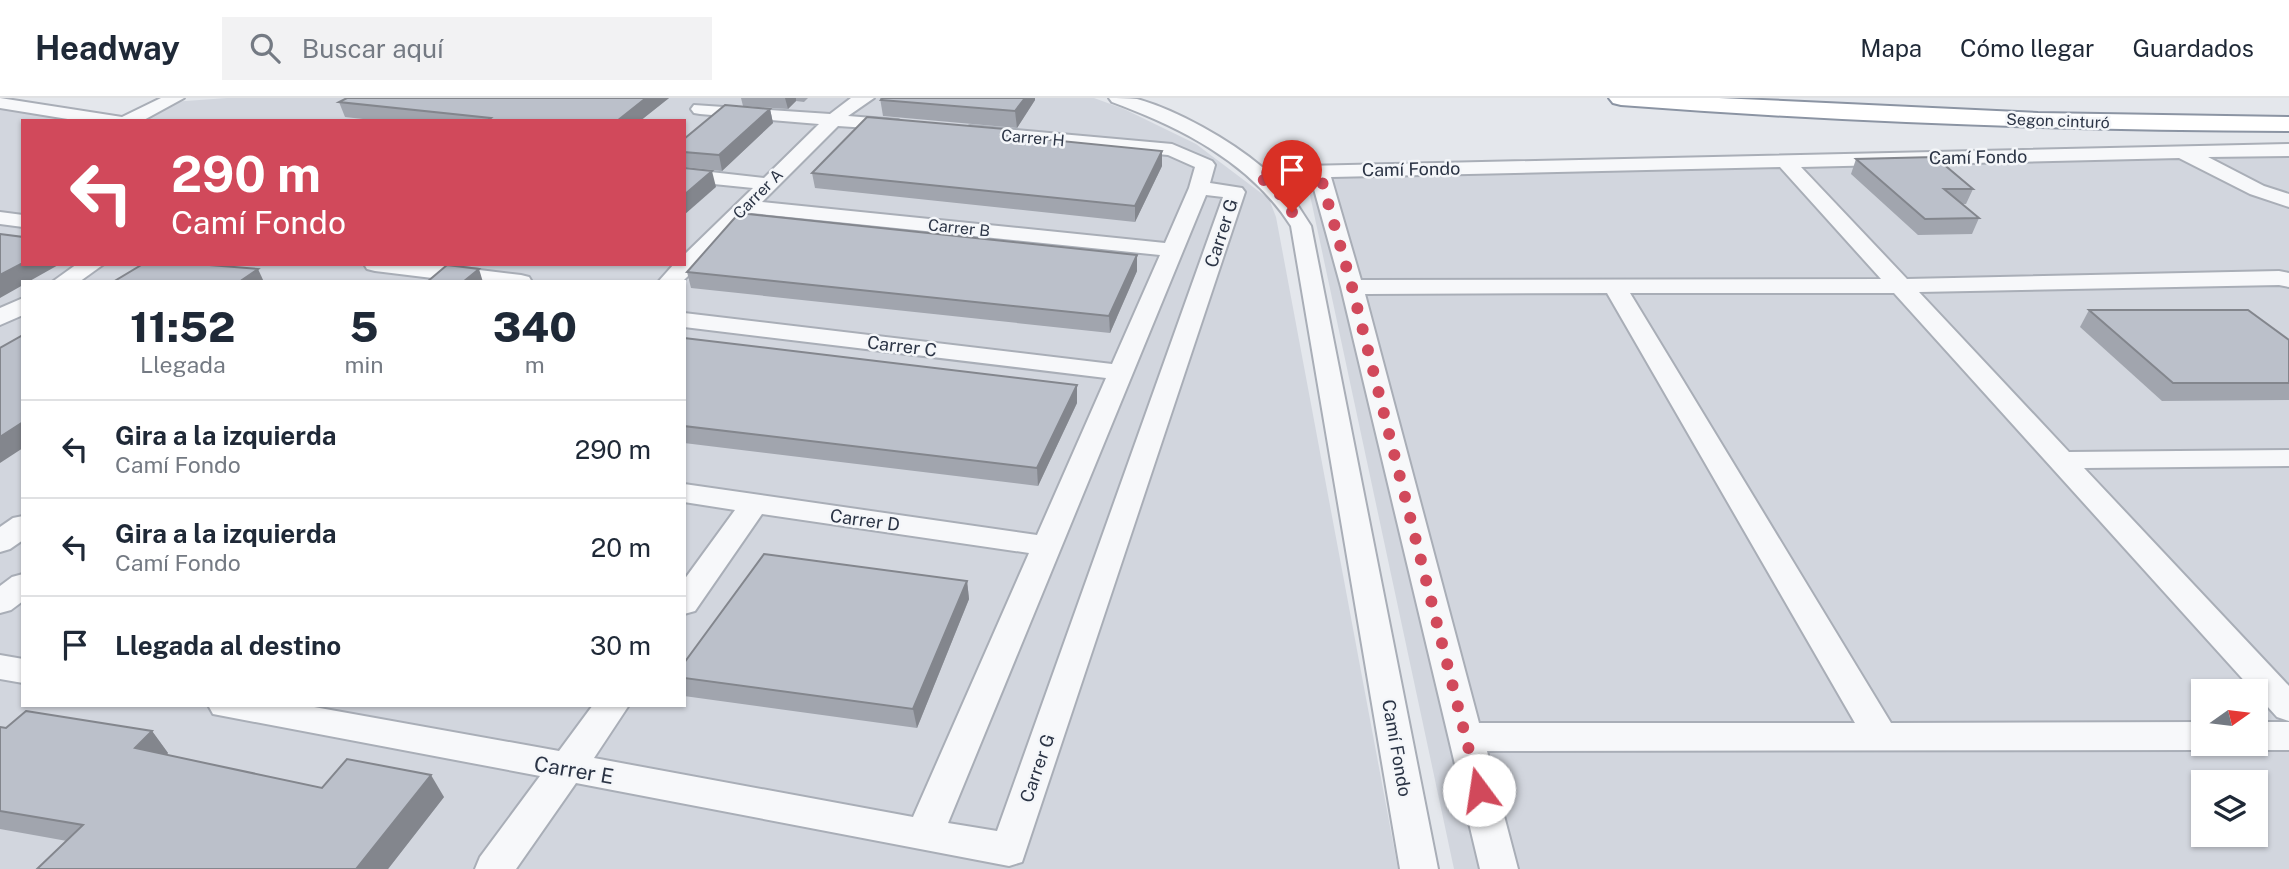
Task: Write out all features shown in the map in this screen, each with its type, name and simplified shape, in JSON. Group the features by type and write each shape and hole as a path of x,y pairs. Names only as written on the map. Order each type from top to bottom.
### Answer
{"highway":[{"name":"Segon cinturó","path":"1621,98 1827,111 2093,122 2289,124"},
{"name":"Segon cinturó","path":"1682,98 1827,111"}],"street":[{"path":"131,119 175,98"},
{"path":"843,108 865,98"},
{"path":"1118,98 1179,124 1256,173"},
{"path":"0,103 104,119"},
{"path":"686,120 707,103 843,108 915,127"},
{"name":"Carrer A","path":"686,265 843,108"},
{"name":"Carrer H","path":"956,131 1172,150 1205,165 1199,188"},
{"name":"Camí Fondo","path":"1256,173 2289,149"},
{"path":"2181,152 2257,190 2289,201"},
{"path":"1785,161 2289,708"},
{"path":"1319,171 1352,287 1499,869"},
{"name":"Camí Fondo","path":"1256,173 1283,197 1301,226 1419,869"},
{"path":"686,175 768,184"},
{"name":"Carrer G","path":"1199,188 1236,191 1009,850 923,835 1172,250 1199,188"},
{"name":"Carrer B","path":"746,206 1172,250"},
{"path":"0,218 21,221"},
{"path":"66,280 90,266"},
{"path":"365,280 379,266"},
{"path":"385,266 430,276 491,280"},
{"name":"Carrer A","path":"671,280 685,266"},
{"path":"1352,287 1899,286 2265,278 2289,280"},
{"path":"1615,286 1881,737"},
{"path":"0,318 21,306"},
{"name":"Carrer C","path":"686,320 1120,372"},
{"path":"2060,460 2289,458"},
{"name":"Carrer D","path":"686,493 1046,546"},
{"path":"686,600 754,503"},
{"path":"0,542 21,526"},
{"path":"0,602 21,586"},
{"path":"0,667 21,671"},
{"name":"Carrer E","path":"238,707 923,835"},
{"path":"494,869 610,707"},
{"path":"1467,737 2191,736"},
{"path":"2268,736 2289,736"}],"shaded area":[{"path":"227,98 1094,98 1124,109 1196,144 1269,199 1276,217 1398,869 0,869 0,106 83,119 21,119 21,266 686,266 686,119 138,119 172,102"},
{"path":"2289,144 2289,869 1454,869 1304,167"}],"building":[{"path":"347,98 646,98 620,119 490,119 339,102"},
{"path":"1025,98 1015,111 881,100"},
{"path":"725,105 770,109 719,155 686,152 686,137"},
{"path":"867,117 1005,129 1001,135 1162,151 1135,206 812,173"},
{"path":"1935,157 1973,189 1944,189 1979,218 1925,219 1856,159"},
{"path":"686,168 712,171 686,193"},
{"path":"739,213 1137,255 1109,316 687,272"},
{"path":"0,234 21,237 21,264 0,275"},
{"path":"140,266 258,269 242,280 116,280"},
{"path":"446,266 479,269 465,280 429,280"},
{"path":"2089,310 2248,310 2289,340 2289,383 2173,383"},
{"path":"21,336 21,423 0,437 0,348"},
{"path":"686,338 1077,385 1037,468 686,426"},
{"path":"764,554 967,581 913,709 686,678 686,660"},
{"path":"26,711 152,731 135,748 322,788 347,759 431,775 356,869 37,869 83,825 0,811 0,727 6,728"}],"route":[{"path":"1292,212 1283,197 1256,173 1319,171 1352,287 1479,790"}]}
